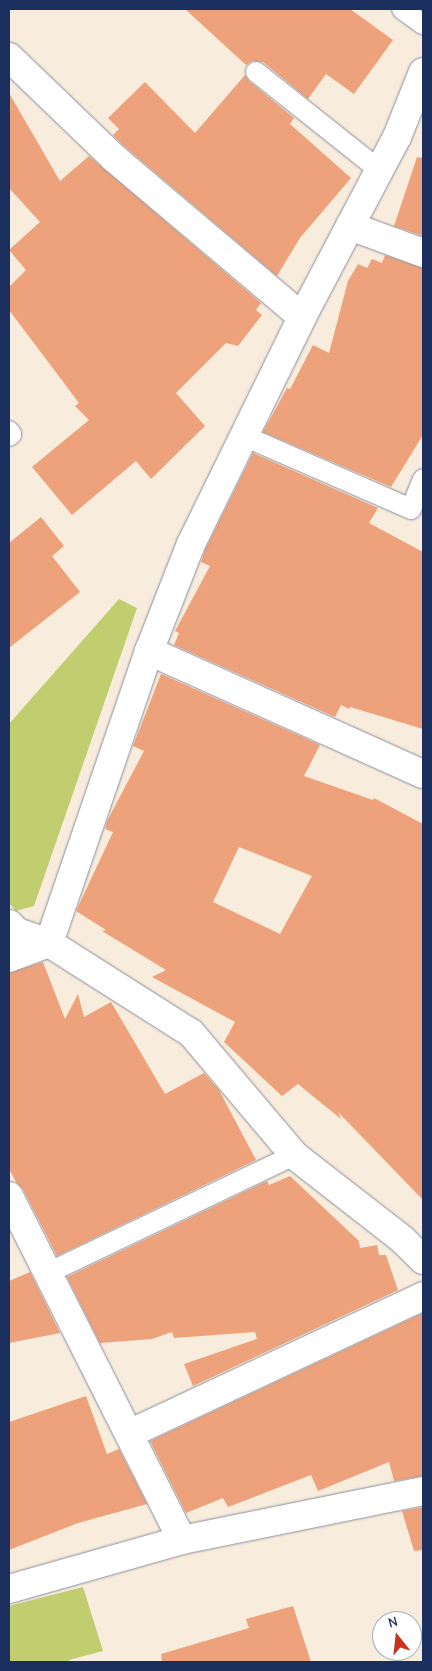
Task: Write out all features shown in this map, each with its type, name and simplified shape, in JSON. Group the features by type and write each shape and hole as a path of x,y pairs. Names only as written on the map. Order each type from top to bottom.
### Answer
{"street":[{"path":"9,57 114,158 302,317"},
{"path":"49,943 149,651 191,544 302,317 397,137 423,72"},
{"path":"350,226 423,253"},
{"path":"149,651 423,774"},
{"path":"9,924 16,932 49,943 191,1033 294,1155 402,1239 423,1260"},
{"path":"9,958 49,943"},
{"path":"9,1196 182,1540"},
{"path":"129,1434 423,1296"},
{"path":"9,1589 182,1540 423,1491"}],"lane":[{"path":"402,9 423,24"},
{"path":"256,72 380,170"},
{"path":"9,431 11,434 9,436"},
{"path":"244,436 411,509 423,479"},
{"path":"48,1273 294,1155"}],"green space":[{"path":"119,599 137,608 34,906 16,911 9,903 9,724"},
{"path":"83,1587 103,1651 69,1660 69,1662 9,1662 9,1606"}],"building":[{"path":"185,9 350,9 393,40 354,94 326,74 308,99 263,62 252,61 246,65"},
{"path":"245,75 249,81 294,118 290,124 351,178 300,238 277,276 124,146 113,135 119,129 108,118 145,82 195,133"},
{"path":"9,93 60,181 89,156 261,303 256,310 262,315 238,346 226,343 176,393 205,426 151,479 136,461 72,515 32,467 89,420 75,406 79,403 9,310 9,287 26,270 9,250 40,222 9,188"},
{"path":"417,157 423,158 423,236 394,226"},
{"path":"385,255 423,268 423,435 391,487 263,432 287,388 290,389 313,345 329,353 348,281 358,264 367,268 372,259 382,263"},
{"path":"253,453 378,508 369,523 423,552 423,729 350,707 349,709 341,705 335,717 174,645 179,633 175,631 210,566 201,562 205,550"},
{"path":"41,517 64,546 52,556 80,592 9,648 9,543"},
{"path":"161,674 320,745 304,776 373,800 374,798 423,824 423,1200 338,1112 341,1119 298,1084 282,1096 224,1042 235,1022 152,977 166,970 102,931 106,930 76,911 113,832 105,829 107,821 144,751 133,746","holes":["239,847 312,876 280,934 213,902"]},
{"path":"43,962 65,1019 78,994 84,1017 111,1002 165,1094 204,1073 219,1090 256,1160 57,1256 23,1189 16,1182 9,1169 9,973"},
{"path":"290,1176 359,1241 360,1248 377,1245 379,1255 386,1255 398,1290 193,1386 184,1364 257,1339 255,1332 174,1338 172,1332 152,1339 100,1343 67,1277 267,1181 269,1185"},
{"path":"30,1272 60,1333 9,1343 9,1281"},
{"path":"423,1313 423,1476 394,1481 389,1462 318,1491 311,1475 228,1507 223,1498 186,1513 150,1441"},
{"path":"86,1396 107,1454 119,1449 147,1504 78,1523 9,1550 9,1422"},
{"path":"423,1507 423,1550 414,1551 402,1511"},
{"path":"293,1606 311,1662 162,1662 161,1654 249,1628 246,1619"}]}
